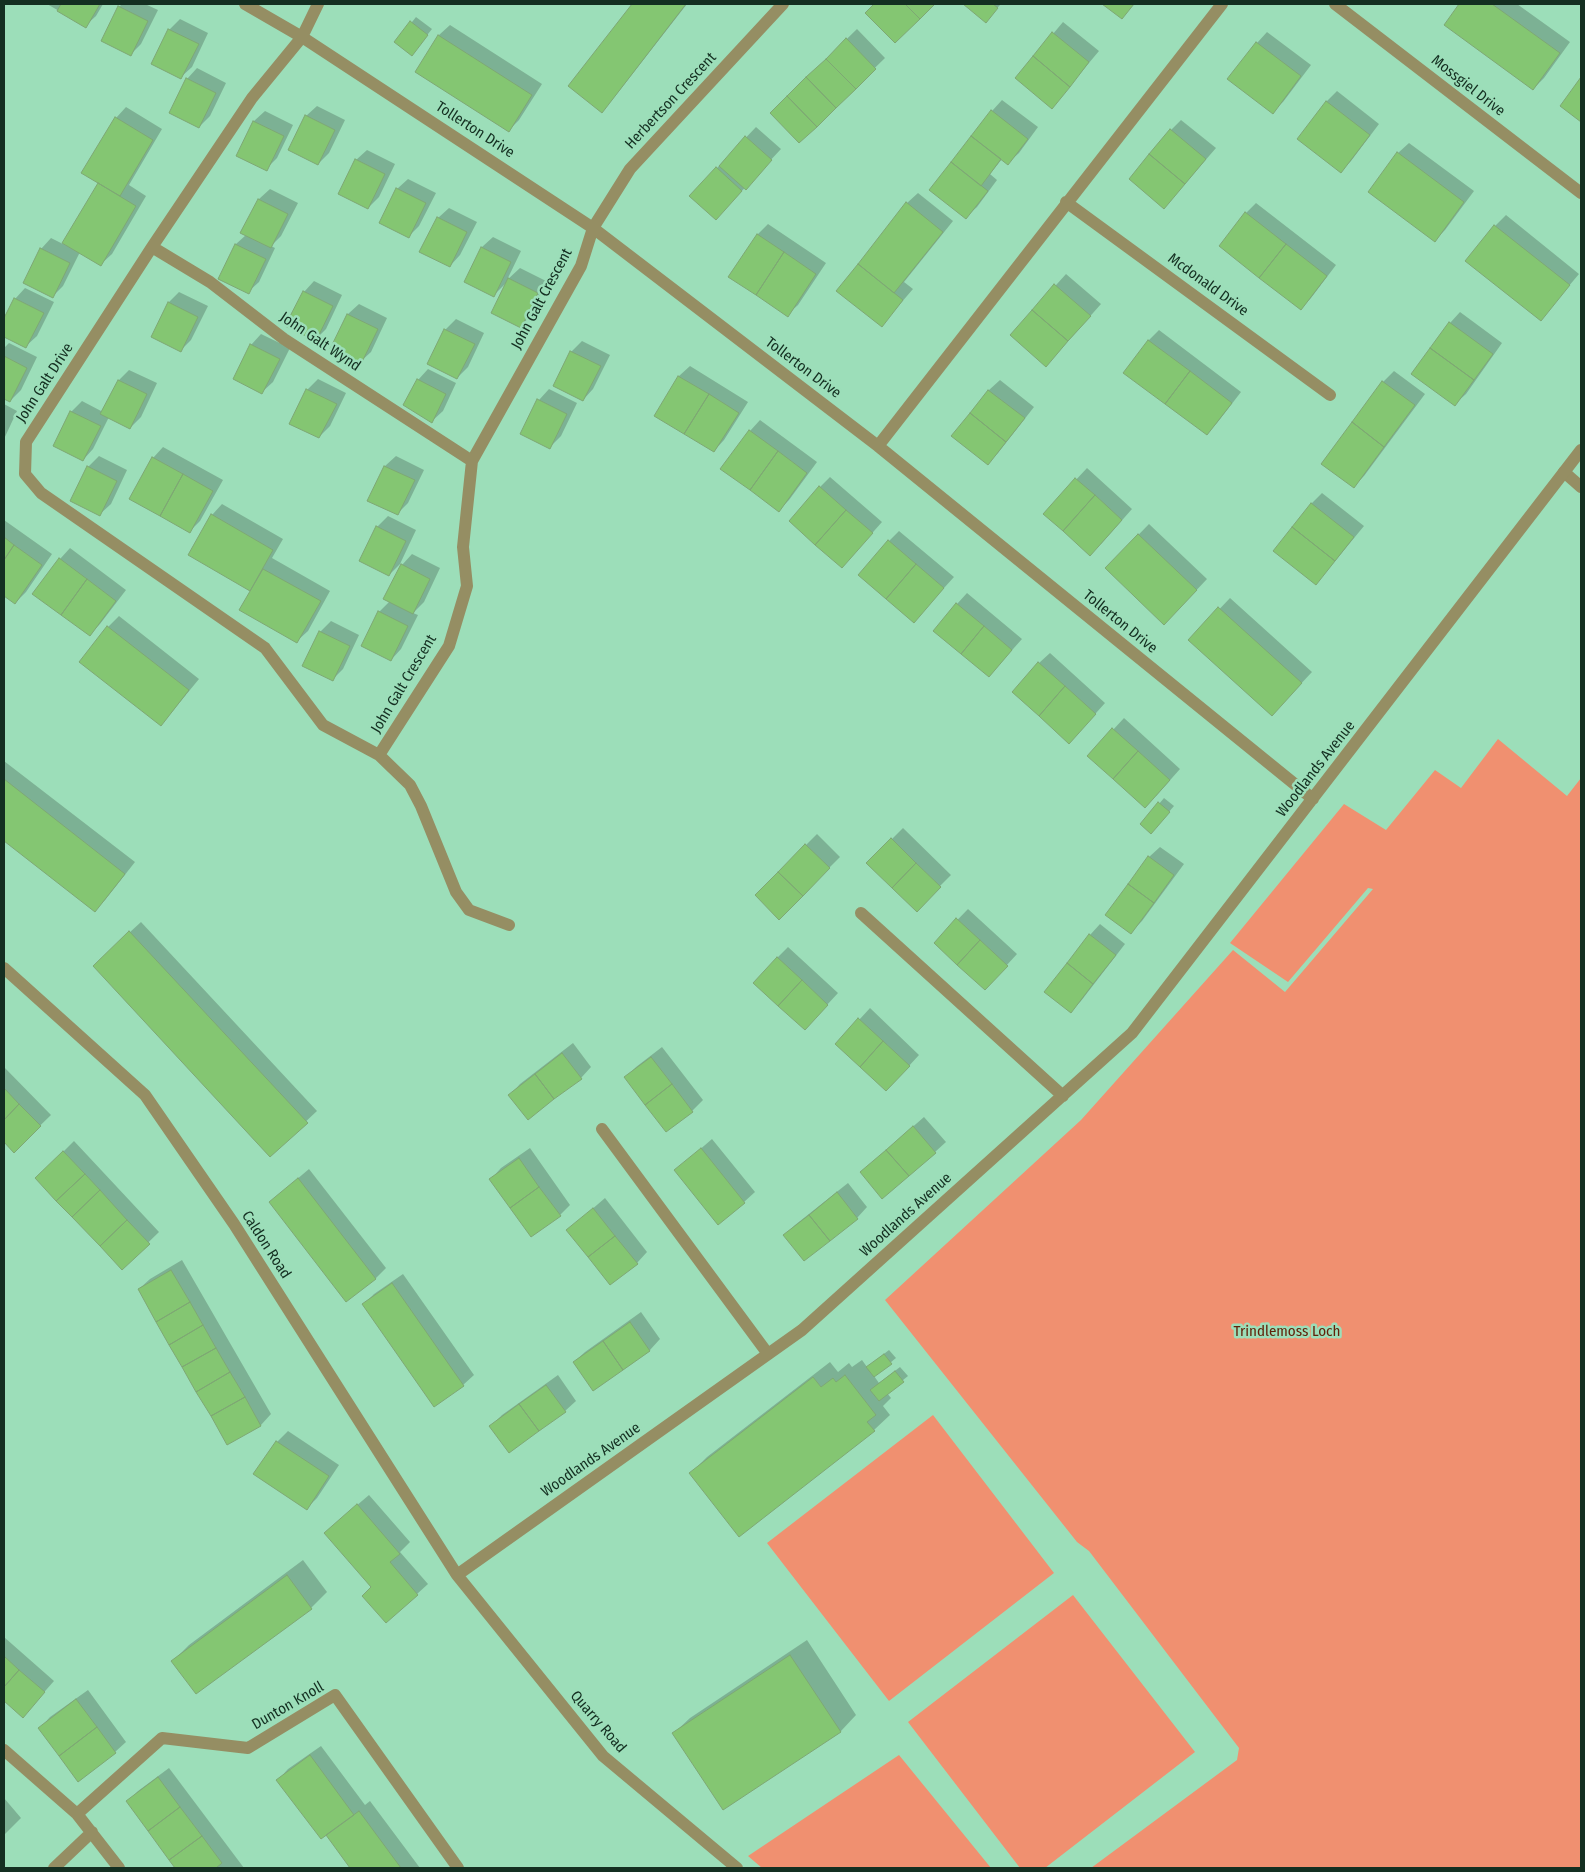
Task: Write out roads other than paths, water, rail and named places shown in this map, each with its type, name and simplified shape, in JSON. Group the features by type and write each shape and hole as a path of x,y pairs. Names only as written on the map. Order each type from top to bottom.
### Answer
{"street":[{"name":"Tollerton Drive","path":"245,4 302,37 593,228 878,446 1313,799"},
{"path":"302,37 318,4"},
{"name":"Herbertson Crescent","path":"593,228 630,169 784,4"},
{"path":"878,446 1222,4"},
{"name":"Mossgiel Drive","path":"1335,4 1581,193"},
{"name":"John Galt Drive","path":"302,37 252,98 152,247 26,442 25,474 41,493 265,648 323,725 379,755"},
{"name":"Mcdonald Drive","path":"1066,202 1330,395"},
{"name":"John Galt Crescent","path":"509,925 469,910 456,892 421,806 410,785 379,755 449,646 467,586 463,547 472,461 581,266 593,228"},
{"name":"John Galt Wynd","path":"152,247 210,282 284,340 472,461"},
{"name":"Woodlands Avenue","path":"457,1575 802,1330 1132,1033 1581,450"},
{"path":"1564,472 1581,487"},
{"path":"861,913 1062,1096"},
{"name":"Caldon Road","path":"4,968 145,1095 234,1224 457,1575"},
{"path":"602,1129 768,1354"},
{"name":"Quarry Road","path":"457,1575 603,1756 737,1868"},
{"name":"Dunton Knoll","path":"77,1814 162,1738 248,1748 335,1695 458,1868"},
{"path":"4,1750 77,1814 119,1868"},
{"path":"54,1868 92,1832"}],"park label":[{"name":"Trindlemoss Loch","path":"1287,1332"}]}
